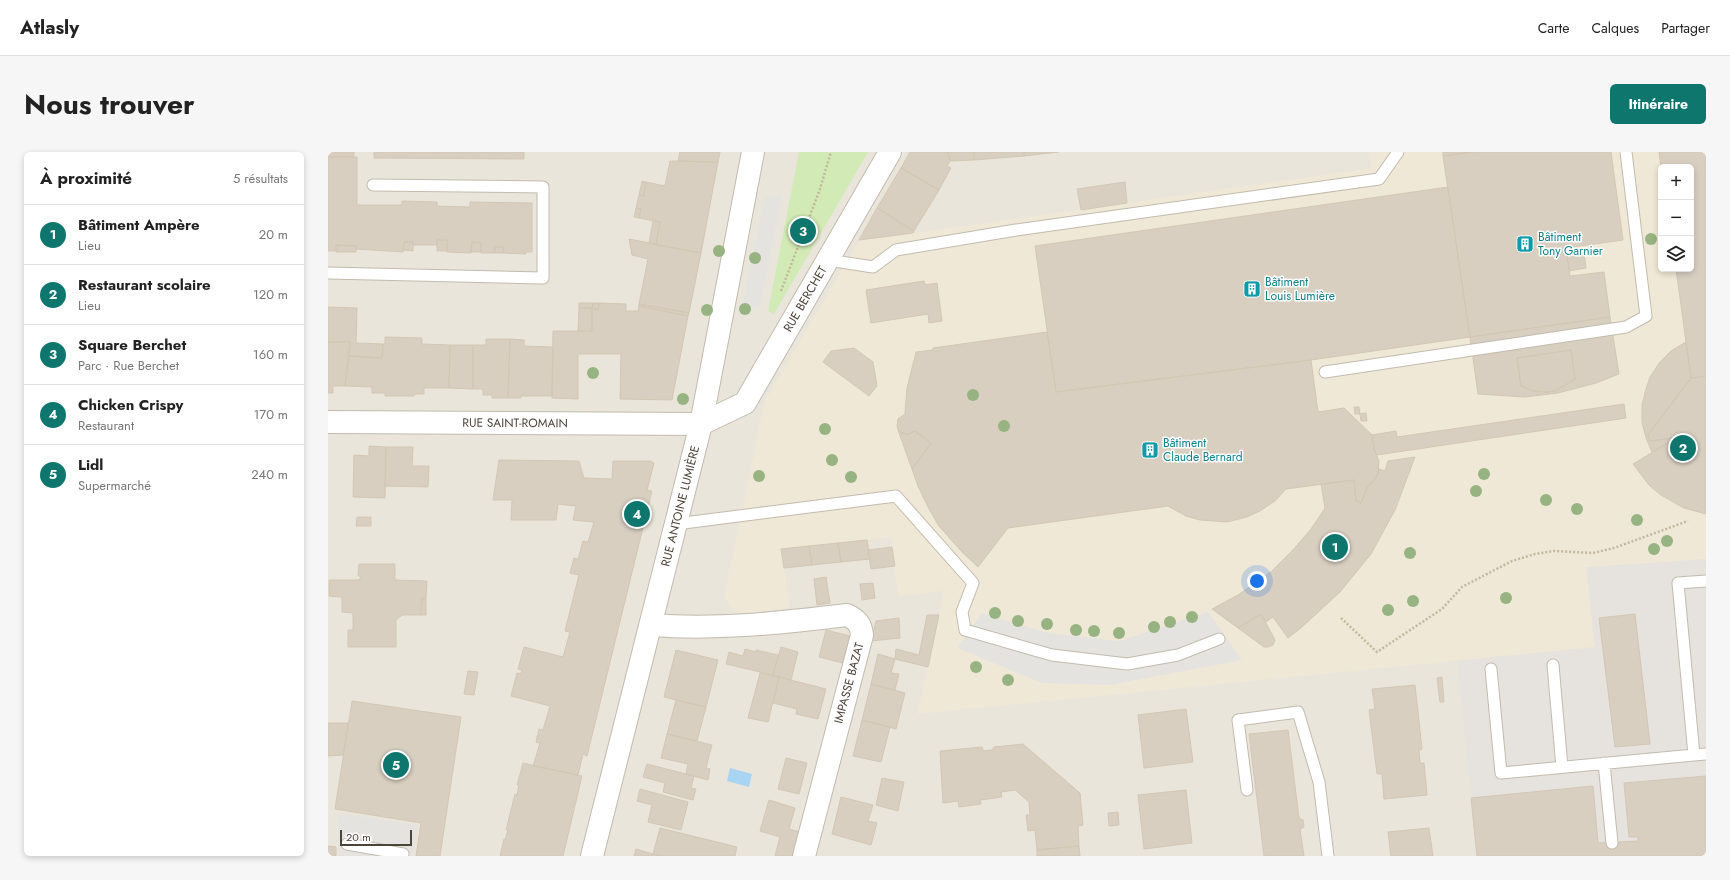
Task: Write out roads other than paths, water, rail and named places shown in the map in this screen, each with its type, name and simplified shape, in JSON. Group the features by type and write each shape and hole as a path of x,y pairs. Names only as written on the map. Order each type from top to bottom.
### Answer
{"street":[{"name":"RUE ANTOINE LUMIÈRE","path":"592,856 701,424 753,152"},
{"name":"RUE BERCHET","path":"701,424 745,403 890,152"},
{"name":"RUE SAINT-ROMAIN","path":"328,422 701,424"},
{"name":"IMPASSE BAZAT","path":"651,625 706,628 770,624 847,615 856,619 861,627 862,635 804,856"}],"lane":[{"path":"828,260 873,267 896,250 1016,230 1379,179 1398,152"},
{"path":"1325,372 1626,327 1646,316 1626,152"},
{"path":"328,273 543,278 543,187 373,184"},
{"path":"676,524 896,496 973,583 962,612 965,630 1052,655 1127,664 1178,655 1219,639"},
{"path":"1694,755 1678,583 1706,581"},
{"path":"1553,665 1562,767"},
{"path":"1492,669 1501,773 1706,754"},
{"path":"1247,790 1238,720 1298,712 1320,782 1328,856"},
{"path":"1604,764 1612,842"},
{"path":"347,844 403,854 402,856"}],"water":[{"path":"730,768 752,774 749,787 727,781"}],"place":[{"name":"Square Berchet","path":"803,231"},
{"name":"Bâtiment Tony Garnier","path":"1525,244"},
{"name":"Bâtiment Louis Lumière","path":"1252,289"},
{"name":"Restaurant scolaire","path":"1683,448"},
{"name":"Bâtiment Claude Bernard","path":"1150,450"},
{"name":"Chicken Crispy","path":"637,514"},
{"name":"Bâtiment Ampère","path":"1335,547"},
{"name":"Lidl","path":"396,765"}]}
